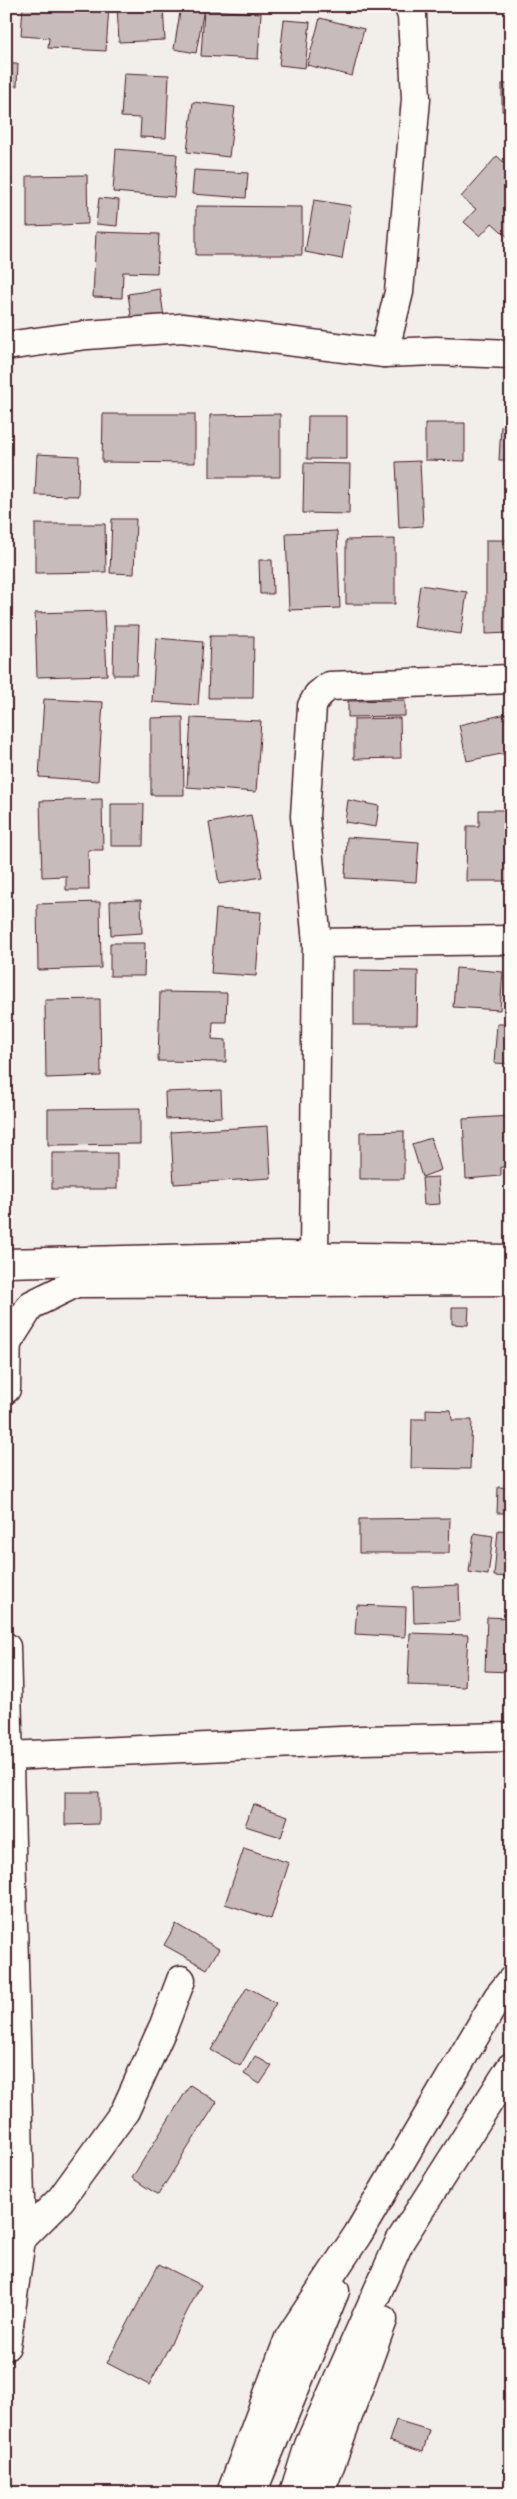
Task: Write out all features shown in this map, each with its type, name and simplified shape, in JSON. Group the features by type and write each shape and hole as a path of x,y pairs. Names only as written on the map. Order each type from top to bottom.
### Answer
{"main road":[{"path":"384,353 398,292 416,99 412,15 408,6"},
{"path":"6,346 87,335 182,328 384,353 436,351 511,354"},
{"path":"314,1257 316,943 305,816 312,706 318,695 329,686 511,679"},
{"path":"316,943 511,940"},
{"path":"6,1263 314,1257 511,1259"},
{"path":"7,1343 31,1305 76,1283 511,1281"},
{"path":"6,1309 6,1388"},
{"path":"6,1646 21,2239 6,2346"},
{"path":"8,1756 362,1740 511,1737"},
{"path":"21,2239 61,2198 125,2111 164,2025 181,1980"},
{"path":"231,2493 289,2338 358,2234 498,1997 511,1981"},
{"path":"294,2493 309,2445 400,2241 511,2067"},
{"path":"252,2493 358,2234"},
{"path":"320,2493 401,2274 400,2241"}],"building":[{"path":"23,6 109,6 106,51 48,48 49,38 21,36"},
{"path":"117,6 163,6 165,40 119,42"},
{"path":"181,6 204,8 196,53 174,49"},
{"path":"204,10 261,13 258,59 201,56"},
{"path":"320,18 364,29 352,76 307,65"},
{"path":"284,20 310,22 305,68 279,65"},
{"path":"6,64 18,64 17,86 6,86"},
{"path":"124,73 169,75 166,138 140,137 141,118 121,117"},
{"path":"502,84 511,84 511,111 502,111"},
{"path":"193,102 235,107 229,157 187,152"},
{"path":"116,149 177,154 174,197 113,192"},
{"path":"497,156 507,165 511,161 511,240 492,223 480,236 464,222 476,209 461,197"},
{"path":"194,170 248,173 246,198 192,194"},
{"path":"87,175 88,224 27,226 27,176"},
{"path":"99,198 119,200 117,226 96,224"},
{"path":"314,200 351,206 342,259 305,252"},
{"path":"196,206 302,207 302,255 196,255"},
{"path":"96,232 159,234 157,273 123,272 122,298 93,297"},
{"path":"511,270 511,291 505,289"},
{"path":"160,289 164,317 132,322 128,294"},
{"path":"103,414 195,414 195,463 102,462"},
{"path":"280,414 280,477 210,477 210,415"},
{"path":"308,416 347,416 347,459 307,459"},
{"path":"425,423 465,423 465,461 425,460"},
{"path":"501,426 511,426 511,460 499,460"},
{"path":"37,454 79,456 78,496 35,495"},
{"path":"420,461 423,526 399,528 396,462"},
{"path":"304,463 350,464 349,514 303,513"},
{"path":"112,519 136,519 134,574 110,573"},
{"path":"35,524 105,524 106,572 35,573"},
{"path":"337,531 340,608 289,610 286,533"},
{"path":"395,539 395,604 346,604 346,540"},
{"path":"486,540 511,540 511,633 486,634"},
{"path":"259,560 272,560 273,594 260,594"},
{"path":"420,585 467,592 461,634 414,627"},
{"path":"104,611 107,675 37,677 35,613"},
{"path":"114,625 139,625 137,675 113,675"},
{"path":"210,636 254,636 253,698 208,698"},
{"path":"156,638 203,642 198,705 152,702"},
{"path":"44,699 103,702 98,781 39,777"},
{"path":"405,700 405,716 348,717 348,701"},
{"path":"506,714 511,737 511,752 467,761 459,725"},
{"path":"183,717 184,795 151,795 151,718"},
{"path":"191,718 261,721 256,792 187,787"},
{"path":"400,718 401,758 354,759 354,719"},
{"path":"102,799 103,850 88,850 89,890 66,890 66,876 42,877 40,801"},
{"path":"348,800 379,806 376,827 345,822"},
{"path":"111,804 144,804 143,846 111,846"},
{"path":"479,810 511,810 511,881 466,881 467,826 479,826"},
{"path":"251,815 262,877 219,884 209,823"},
{"path":"347,837 419,842 416,882 345,878"},
{"path":"141,900 142,933 111,935 110,901"},
{"path":"100,902 101,968 38,970 37,904"},
{"path":"216,909 261,912 256,976 211,973"},
{"path":"110,943 145,943 144,976 110,976"},
{"path":"456,968 503,972 500,1010 453,1007"},
{"path":"354,970 418,971 417,1025 354,1025"},
{"path":"160,992 227,993 226,1022 213,1022 212,1039 226,1040 226,1062 158,1061"},
{"path":"100,999 101,1076 46,1078 45,1000"},
{"path":"497,1024 511,1024 511,1064 494,1063"},
{"path":"221,1090 222,1117 166,1119 165,1092"},
{"path":"140,1108 140,1144 48,1145 48,1109"},
{"path":"510,1116 511,1167 501,1167 501,1176 466,1179 463,1119"},
{"path":"268,1126 271,1178 174,1184 171,1132"},
{"path":"404,1131 404,1179 360,1179 360,1132"},
{"path":"431,1138 441,1170 422,1177 412,1144"},
{"path":"52,1153 117,1153 117,1189 52,1189"},
{"path":"438,1177 440,1204 424,1205 422,1178"},
{"path":"452,1307 469,1307 468,1325 452,1324"},
{"path":"426,1409 451,1410 452,1420 472,1420 470,1469 411,1468 412,1419 426,1419"},
{"path":"498,1487 511,1488 511,1513 497,1513"},
{"path":"450,1518 449,1553 359,1553 359,1519"},
{"path":"498,1530 511,1531 511,1577 494,1576"},
{"path":"474,1533 493,1536 488,1575 469,1572"},
{"path":"459,1585 460,1621 414,1623 413,1587"},
{"path":"357,1605 406,1607 405,1637 355,1634"},
{"path":"487,1617 511,1618 511,1672 485,1671"},
{"path":"410,1633 468,1635 465,1687 408,1685"},
{"path":"65,1792 99,1792 99,1824 65,1825"},
{"path":"253,1804 288,1816 281,1837 245,1826"},
{"path":"244,1848 289,1863 271,1919 225,1904"},
{"path":"176,1924 219,1949 207,1969 164,1945"},
{"path":"247,1987 276,2003 240,2066 211,2050"},
{"path":"255,2056 272,2066 260,2084 244,2074"},
{"path":"190,2085 217,2102 158,2195 132,2178"},
{"path":"159,2264 201,2285 149,2385 107,2363"},
{"path":"396,2420 429,2430 423,2452 389,2441"}]}
